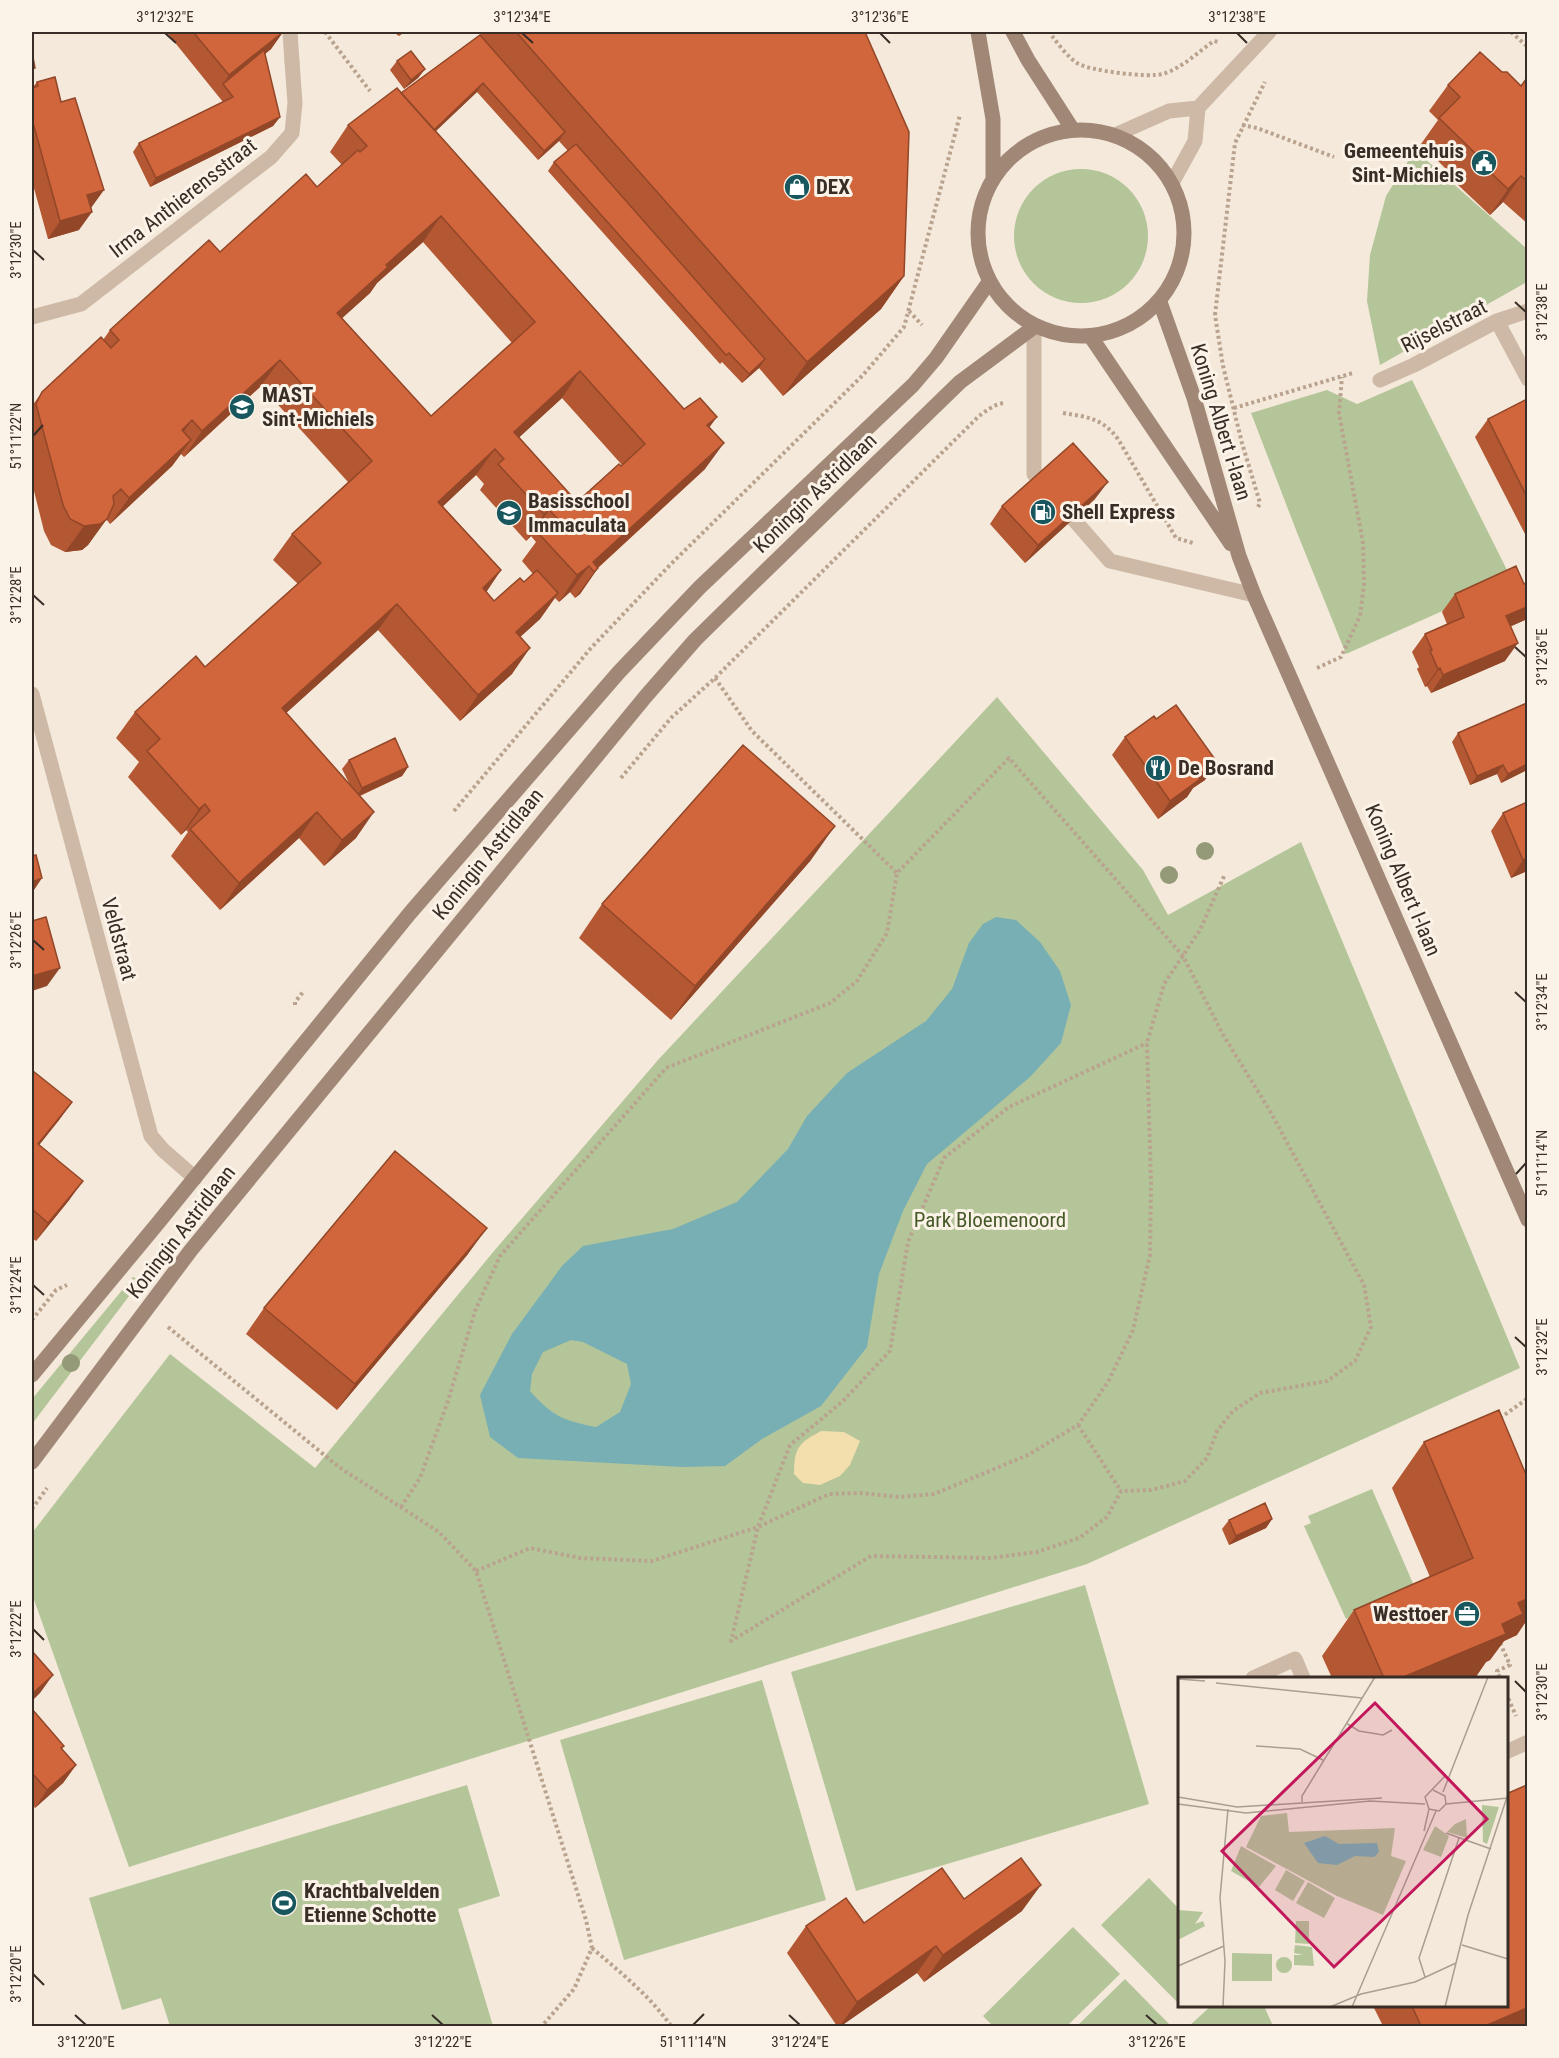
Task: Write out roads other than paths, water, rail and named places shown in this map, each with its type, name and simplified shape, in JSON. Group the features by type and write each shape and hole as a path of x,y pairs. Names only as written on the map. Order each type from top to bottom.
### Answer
{"main road":[{"path":"978,32 993,119 993,178"},
{"path":"1013,32 1028,60 1073,130"},
{"path":"1073,130 1115,135 1148,154 1172,183 1183,213 1185,244 1177,275 1160,302 1129,326 1091,337 1062,336 1034,327 1008,308 989,282 978,248 979,212 993,178 1008,159 1027,144 1049,134 1073,130"},
{"name":"Koningin Astridlaan","path":"32,1375 410,913 619,672 700,586 913,385 936,358 989,282"},
{"name":"Koning Albert I-laan","path":"1160,302 1194,398 1239,556 1254,595 1527,1220"},
{"name":"Koningin Astridlaan","path":"32,1462 191,1250 646,696 695,640 960,382 1034,327"},
{"name":"Koning Albert I-laan","path":"1091,337 1239,556"}],"street":[{"name":"Irma Anthierensstraat","path":"32,317 81,304 271,157 292,133 295,103 290,32"},
{"path":"1172,183 1195,141 1198,108 1269,32"},
{"path":"1115,135 1169,111 1198,108"},
{"name":"Rijselstraat","path":"1380,380 1414,365 1497,321 1527,311"},
{"path":"1497,321 1527,379"},
{"path":"1034,327 1035,474 1110,561 1254,595"},
{"name":"Veldstraat","path":"32,694 38,747 152,1136 195,1178"},
{"path":"1254,1677 1295,1659 1304,1677"},
{"path":"1508,1751 1527,1742"}],"water":[{"path":"996,917 1016,920 1040,942 1060,971 1071,1005 1061,1043 1030,1077 927,1164 903,1211 879,1274 867,1347 821,1406 762,1439 725,1466 682,1467 518,1458 490,1437 480,1395 512,1334 562,1266 583,1246 673,1229 737,1202 788,1149 807,1116 847,1073 926,1021 952,989 969,943 983,924","holes":["571,1340 583,1342 627,1364 631,1384 620,1412 596,1427 559,1416 530,1391 532,1374 543,1352"]}],"place":[{"name":"Gemeentehuis Sint-Michiels","path":"1484,163"},
{"name":"DEX","path":"797,187"},
{"name":"MAST Sint-Michiels","path":"242,407"},
{"name":"Shell Express","path":"1043,512"},
{"name":"Basisschool Immaculata","path":"509,513"},
{"name":"De Bosrand","path":"1158,768"},
{"name":"Westtoer","path":"1467,1614"},
{"name":"Krachtbalvelden Etienne Schotte","path":"284,1903"}],"park label":[{"name":"Park Bloemenoord","path":"990,1220"}]}
